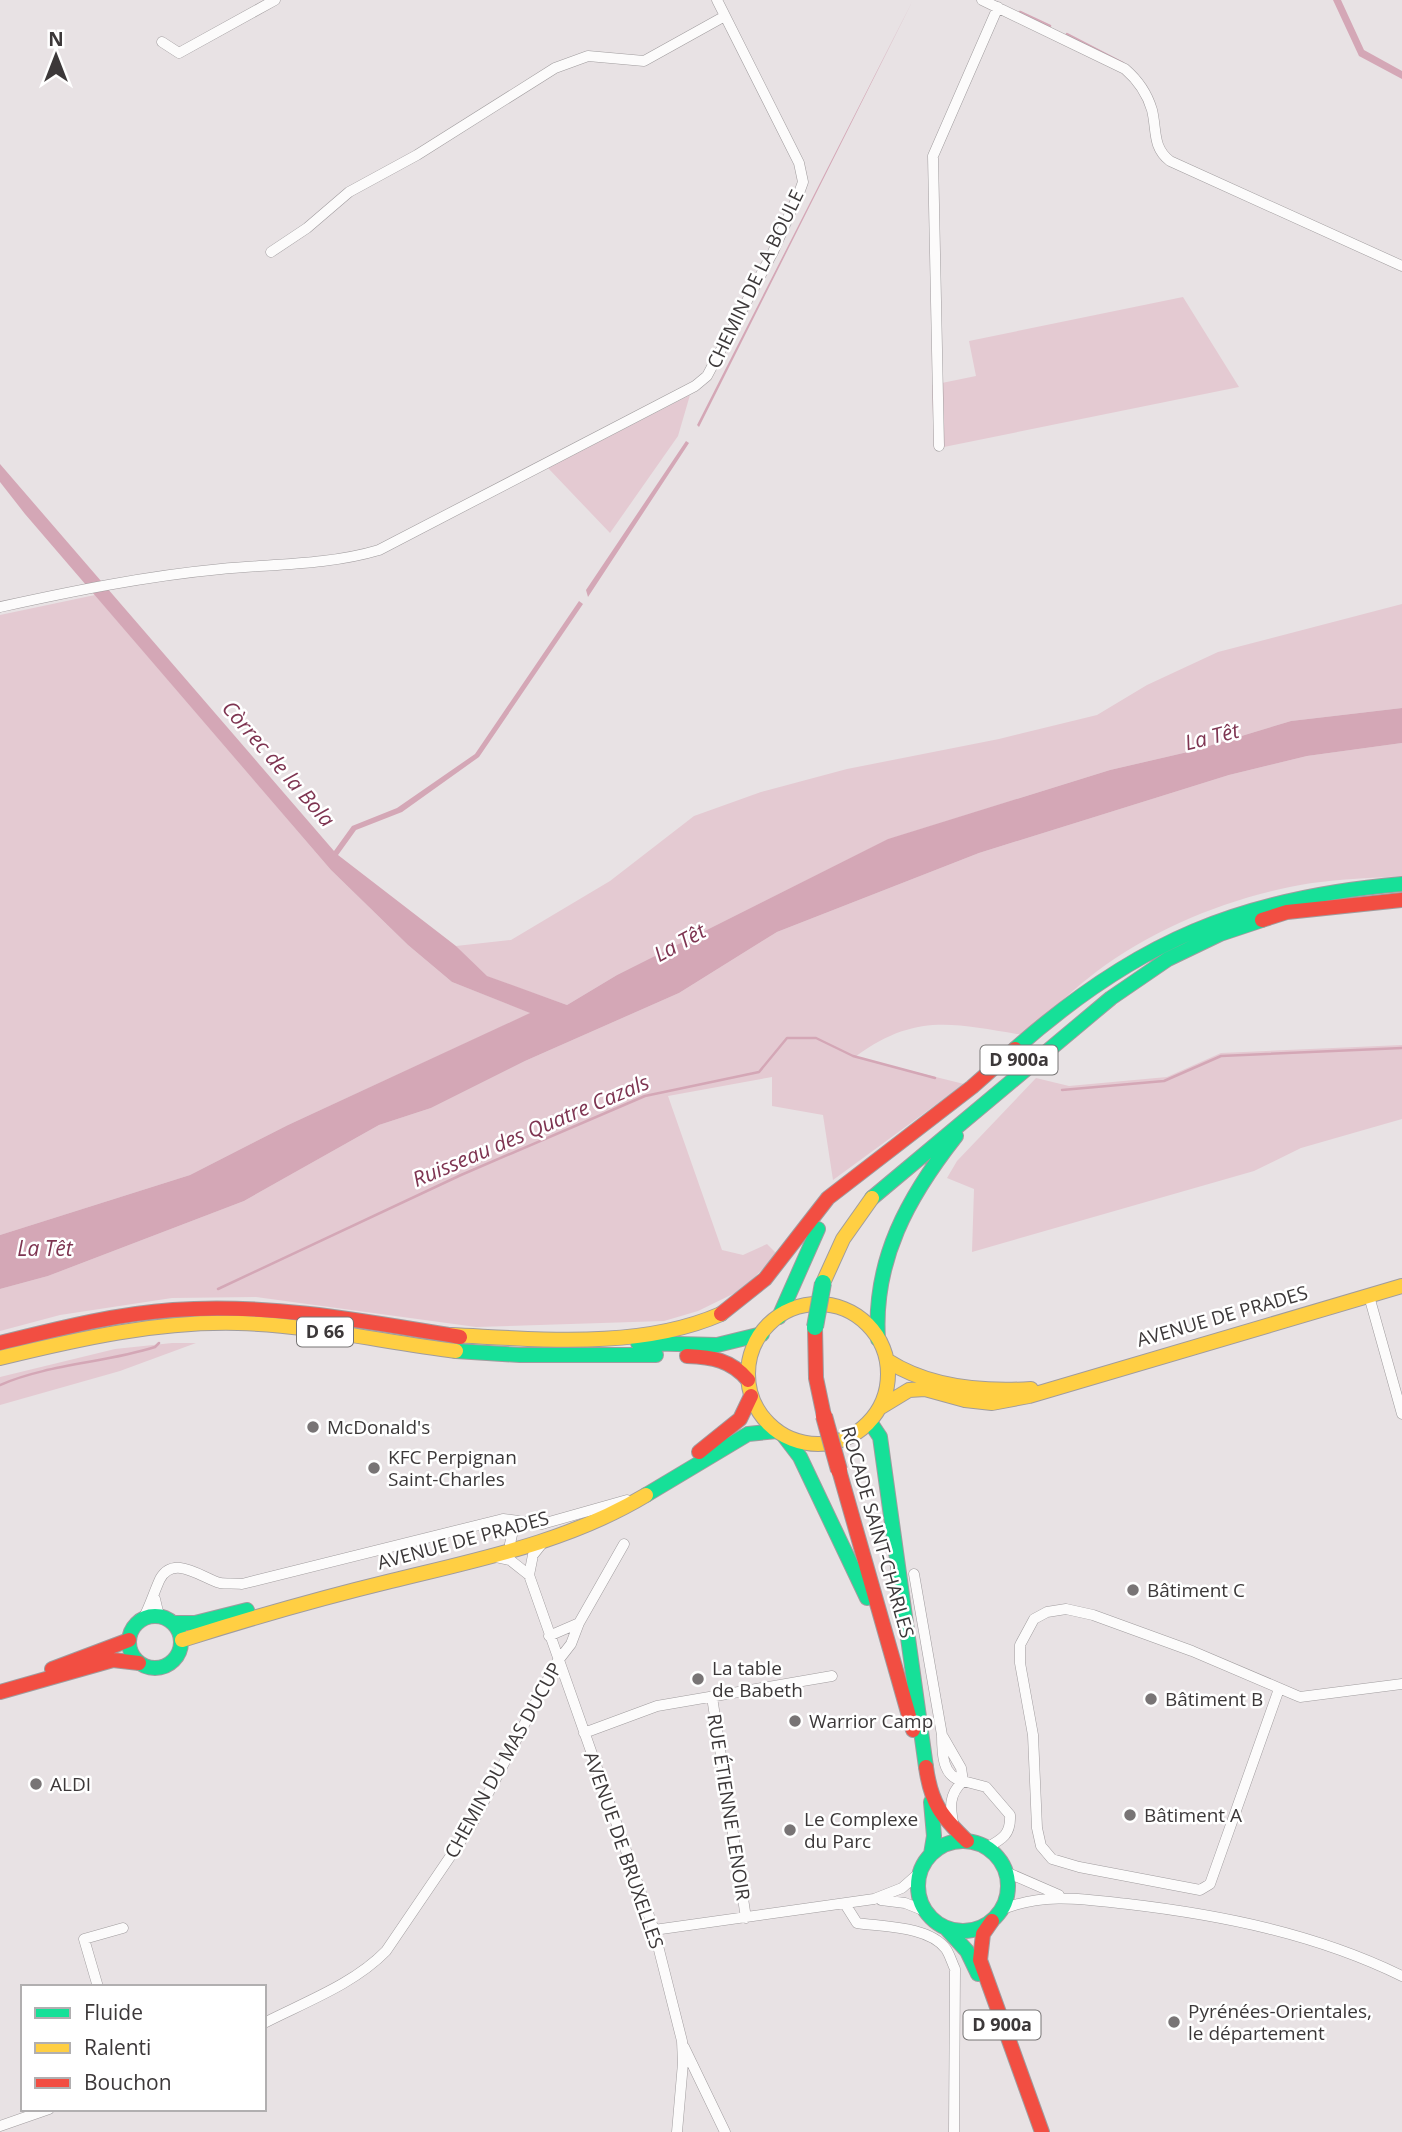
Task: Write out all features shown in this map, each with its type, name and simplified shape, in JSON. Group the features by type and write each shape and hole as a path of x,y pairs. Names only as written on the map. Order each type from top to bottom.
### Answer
{"main road":[{"name":"D 900a","path":"872,1198 889,1175 1046,1037 1133,966 1178,937 1257,905 1304,894 1402,884"},
{"name":"D 900a","path":"872,1198 1084,1020 1168,959 1241,926 1287,912 1402,900"},
{"path":"451,1335 526,1338 659,1332 718,1317 768,1277 824,1202 856,1174 973,1086 1069,1004 1119,969 1178,937"},
{"path":"892,1657 800,1457 781,1433 761,1415 750,1388 754,1348 762,1334 779,1317 790,1296 804,1249 841,1200 935,1127 1119,969"},
{"path":"781,1433 799,1441 824,1444 849,1436 870,1422 887,1393 888,1361 878,1339 874,1310 879,1283 911,1199 955,1136 1084,1020"},
{"name":"ROCADE SAINT-CHARLES","path":"872,1198 843,1239 823,1283 815,1326 816,1378 824,1416 929,1788 934,1819 931,1854"},
{"name":"AVENUE DE PRADES","path":"881,1407 909,1390 925,1389 965,1400 992,1403 1029,1396 1402,1286"},
{"path":"779,1317 799,1307 833,1306 854,1314 878,1339"},
{"name":"D 66","path":"0,1343 107,1319 173,1310 214,1308 310,1315 489,1342 651,1349 727,1360 750,1388"},
{"name":"D 66","path":"0,1358 112,1332 170,1325 237,1323 293,1327 410,1345 502,1355 723,1346 742,1343 762,1334"},
{"name":"AVENUE DE PRADES","path":"888,1361 915,1377 937,1382 1026,1390 1054,1387"},
{"name":"AVENUE DE PRADES","path":"158,1620 194,1623 510,1544 627,1500 724,1434 740,1419 750,1388"},
{"path":"870,1422 880,1437 929,1788"},
{"name":"AVENUE DE PRADES","path":"182,1640 286,1607 542,1544 610,1517 748,1434 781,1433"},
{"path":"0,1690 113,1660 139,1663 155,1669 171,1664 180,1652 182,1640 158,1620 131,1632 129,1640 133,1657 139,1663"},
{"path":"0,1690 129,1640"},
{"name":"ROCADE SAINT-CHARLES","path":"929,1788 941,1816 961,1836"},
{"path":"961,1836 986,1847 995,1854 1006,1872 1008,1885 998,1914 972,1930 946,1928 925,1911 917,1886 919,1872 931,1854 961,1836"},
{"name":"D 900a","path":"998,1914 984,1934 980,1960 1042,2132"},
{"name":"D 900a","path":"946,1928 973,1961 1035,2132"}],"street":[{"path":"162,42 178,53 275,0"},
{"path":"271,252 307,228 349,192 417,155 569,60 595,56 643,61 725,16 717,0"},
{"path":"982,0 1125,69 1140,83 1149,100 1158,149 1170,161 1402,266"},
{"path":"939,446 933,156 998,7"},
{"name":"CHEMIN DE LA BOULE","path":"0,607 115,583 220,569 346,558 379,550 685,393 707,376 773,251 803,182 799,163 725,16"},
{"path":"1369,1296 1402,1414"},
{"path":"158,1620 155,1599 161,1578 171,1569 184,1568 220,1583 242,1584 503,1519 542,1524 627,1500"},
{"path":"503,1519 513,1530 510,1544"},
{"path":"496,1557 510,1560 528,1574 533,1555 542,1544"},
{"name":"CHEMIN DU MAS DUCUP","path":"266,2022 354,1977 371,1966 386,1951 471,1826 557,1662 571,1644 579,1623 624,1544"},
{"name":"AVENUE DE BRUXELLES","path":"528,1574 654,1930 681,2041 683,2063 677,2132"},
{"path":"914,1574 942,1735 961,1768 963,1781 951,1798 961,1836"},
{"path":"155,1599 158,1620"},
{"path":"1279,1689 1210,1884 1200,1890 1079,1867 1052,1859 1041,1846 1037,1828 1033,1735 1020,1663 1020,1645 1034,1619 1047,1612 1066,1609 1093,1615 1192,1651 1300,1697 1402,1684"},
{"name":"CHEMIN DU MAS DUCUP","path":"549,1636 579,1623"},
{"path":"584,1733 657,1706 832,1676"},
{"name":"RUE ÉTIENNE LENOIR","path":"712,1697 746,1918"},
{"path":"963,1781 986,1787 1010,1815 1010,1829 1003,1839 986,1847"},
{"path":"654,1930 874,1899 902,1888 919,1872"},
{"path":"1006,1872 1031,1886 1063,1897"},
{"path":"998,1914 1035,1899 1063,1897 1194,1912 1261,1926 1339,1949 1402,1976"},
{"path":"874,1899 905,1903 925,1911"},
{"path":"845,1904 857,1923 905,1930 928,1937 945,1947 950,1957 955,1969 954,2132"},
{"path":"96,1985 85,1939 123,1928"},
{"path":"681,2041 724,2132"},
{"path":"0,2126 43,2111"}],"shaded area":[{"path":"1183,297 1239,387 934,449 932,385 976,376 969,341"},
{"path":"690,395 678,436 610,533 548,468"},
{"path":"95,595 331,870 408,945 452,982 531,1013 288,1125 190,1175 0,1235 0,615"},
{"path":"1402,604 1402,708 1291,721 1192,751 1110,770 889,839 617,975 567,1005 486,976 456,946 511,940 610,881 694,816 761,792 847,769 999,739 1097,715 1147,685 1218,652"},
{"path":"1402,743 1402,876 1283,888 1198,915 1120,955 1087,979 1023,1035 976,1027 936,1025 897,1033 877,1043 855,1057 964,1084 833,1180 823,1115 772,1106 772,1077 668,1096 722,1250 743,1255 767,1244 777,1254 743,1289 698,1311 664,1321 476,1327 256,1297 172,1298 60,1315 0,1331 0,1289 48,1276 244,1201 379,1125 431,1108 525,1061 679,993 777,932 979,853 1229,775 1307,756"},
{"path":"1402,1045 1402,1119 1301,1148 1254,1171 972,1252 974,1189 947,1178 957,1161 1036,1078 1069,1086 1167,1077 1221,1053"},
{"path":"196,1343 120,1371 0,1405 0,1377 115,1349"}],"water":[{"path":"913,0 699,427 697,425"},
{"path":"1333,0 1341,0 1364,50 1402,71 1402,79 1359,56"},
{"path":"686,441 689,443 588,597 586,590"},
{"name":"La Têt","path":"0,464 334,851 352,826 397,808 475,754 579,601 583,604 479,757 402,812 356,830 338,855 456,946 487,976 567,1005 617,975 888,839 1110,770 1192,751 1291,721 1402,708 1402,743 1307,756 1229,775 979,853 777,932 679,993 525,1061 431,1108 379,1125 244,1201 48,1276 0,1289 0,1235 190,1175 288,1125 530,1013 452,982 408,945 331,870 25,514 0,482"}],"waterway":[{"path":"1020,12 1050,26"},
{"path":"1067,34 1123,63"},
{"name":"Ruisseau des Quatre Cazals","path":"218,1289 461,1175 645,1096 759,1072 787,1038 816,1038 853,1056 935,1078"},
{"name":"Ruisseau des Quatre Cazals","path":"1062,1090 1164,1081 1221,1056 1402,1048"},
{"name":"Ruisseau des Quatre Cazals","path":"0,1385 37,1372 136,1352 155,1347 159,1343"}],"traffic: fast":[{"path":"1015,1049 1060,1011 1104,980 1149,953 1194,931 1291,900 1402,884"},
{"path":"872,1198 1111,998 1168,959 1220,934 1262,920"},
{"path":"878,1339 881,1283 897,1231 923,1182 956,1136"},
{"path":"779,1317 818,1229"},
{"path":"815,1327 823,1283"},
{"path":"638,1343 717,1345 762,1334"},
{"path":"456,1351 520,1355 656,1355"},
{"path":"870,1422 880,1437 926,1767"},
{"path":"646,1495 748,1434 777,1431"},
{"path":"784,1436 800,1457 867,1598"},
{"path":"174,1623 195,1623 247,1610"},
{"path":"155,1616 165,1618 173,1624 179,1632 181,1642 179,1652 173,1660 165,1666 155,1668 145,1666 137,1660 131,1652 129,1642 131,1632 137,1624 145,1618 155,1616"},
{"path":"931,1802 934,1836 931,1854"},
{"path":"963,1841 980,1844 995,1854 1005,1869 1008,1886 1005,1903 995,1918 980,1928 963,1931 946,1928 931,1918 921,1903 918,1886 921,1869 931,1854 946,1844 963,1841"},
{"path":"946,1928 967,1951 978,1974"}],"traffic: slow":[{"path":"823,1283 843,1239 872,1198"},
{"path":"881,1407 909,1390 925,1389 965,1400 992,1403 1029,1396 1402,1286"},
{"path":"818,1304 845,1310 867,1325 882,1347 888,1374 882,1401 867,1423 845,1438 818,1444 791,1438 769,1423 754,1401 748,1374 754,1347 769,1325 791,1310 818,1304"},
{"path":"451,1335 553,1340 622,1338 656,1333 721,1314"},
{"path":"0,1358 118,1333 208,1323 266,1324 320,1330 456,1351"},
{"path":"888,1361 939,1383 975,1389 1031,1389"},
{"path":"182,1640 312,1601 523,1547 586,1525 646,1495"}],"traffic: jam":[{"path":"1262,920 1287,912 1402,900"},
{"path":"721,1314 765,1279 828,1198 972,1087 1015,1049"},
{"path":"0,1343 130,1315 209,1308 317,1315 460,1337"},
{"path":"815,1327 816,1378 824,1416"},
{"path":"687,1356 705,1357 728,1364 748,1380"},
{"path":"699,1452 740,1419 751,1396"},
{"path":"824,1416 839,1470"},
{"path":"839,1470 913,1730"},
{"path":"52,1669 129,1640"},
{"path":"0,1692 113,1660 139,1663"},
{"path":"926,1767 934,1800 950,1824 967,1841"},
{"path":"992,1921 983,1934 980,1960 1042,2132"}],"place":[{"name":"McDonald's","path":"313,1427"},
{"name":"KFC Perpignan Saint-Charles","path":"374,1468"},
{"name":"Bâtiment C","path":"1133,1590"},
{"name":"La table de Babeth","path":"698,1679"},
{"name":"Bâtiment B","path":"1151,1699"},
{"name":"Warrior Camp","path":"795,1721"},
{"name":"ALDI","path":"36,1784"},
{"name":"Bâtiment A","path":"1130,1815"},
{"name":"Le Complexe du Parc","path":"790,1830"},
{"name":"Pyrénées-Orientales, le département","path":"1174,2022"}],"water label":[{"name":"Còrrec de la Bola","path":"278,764"}]}
